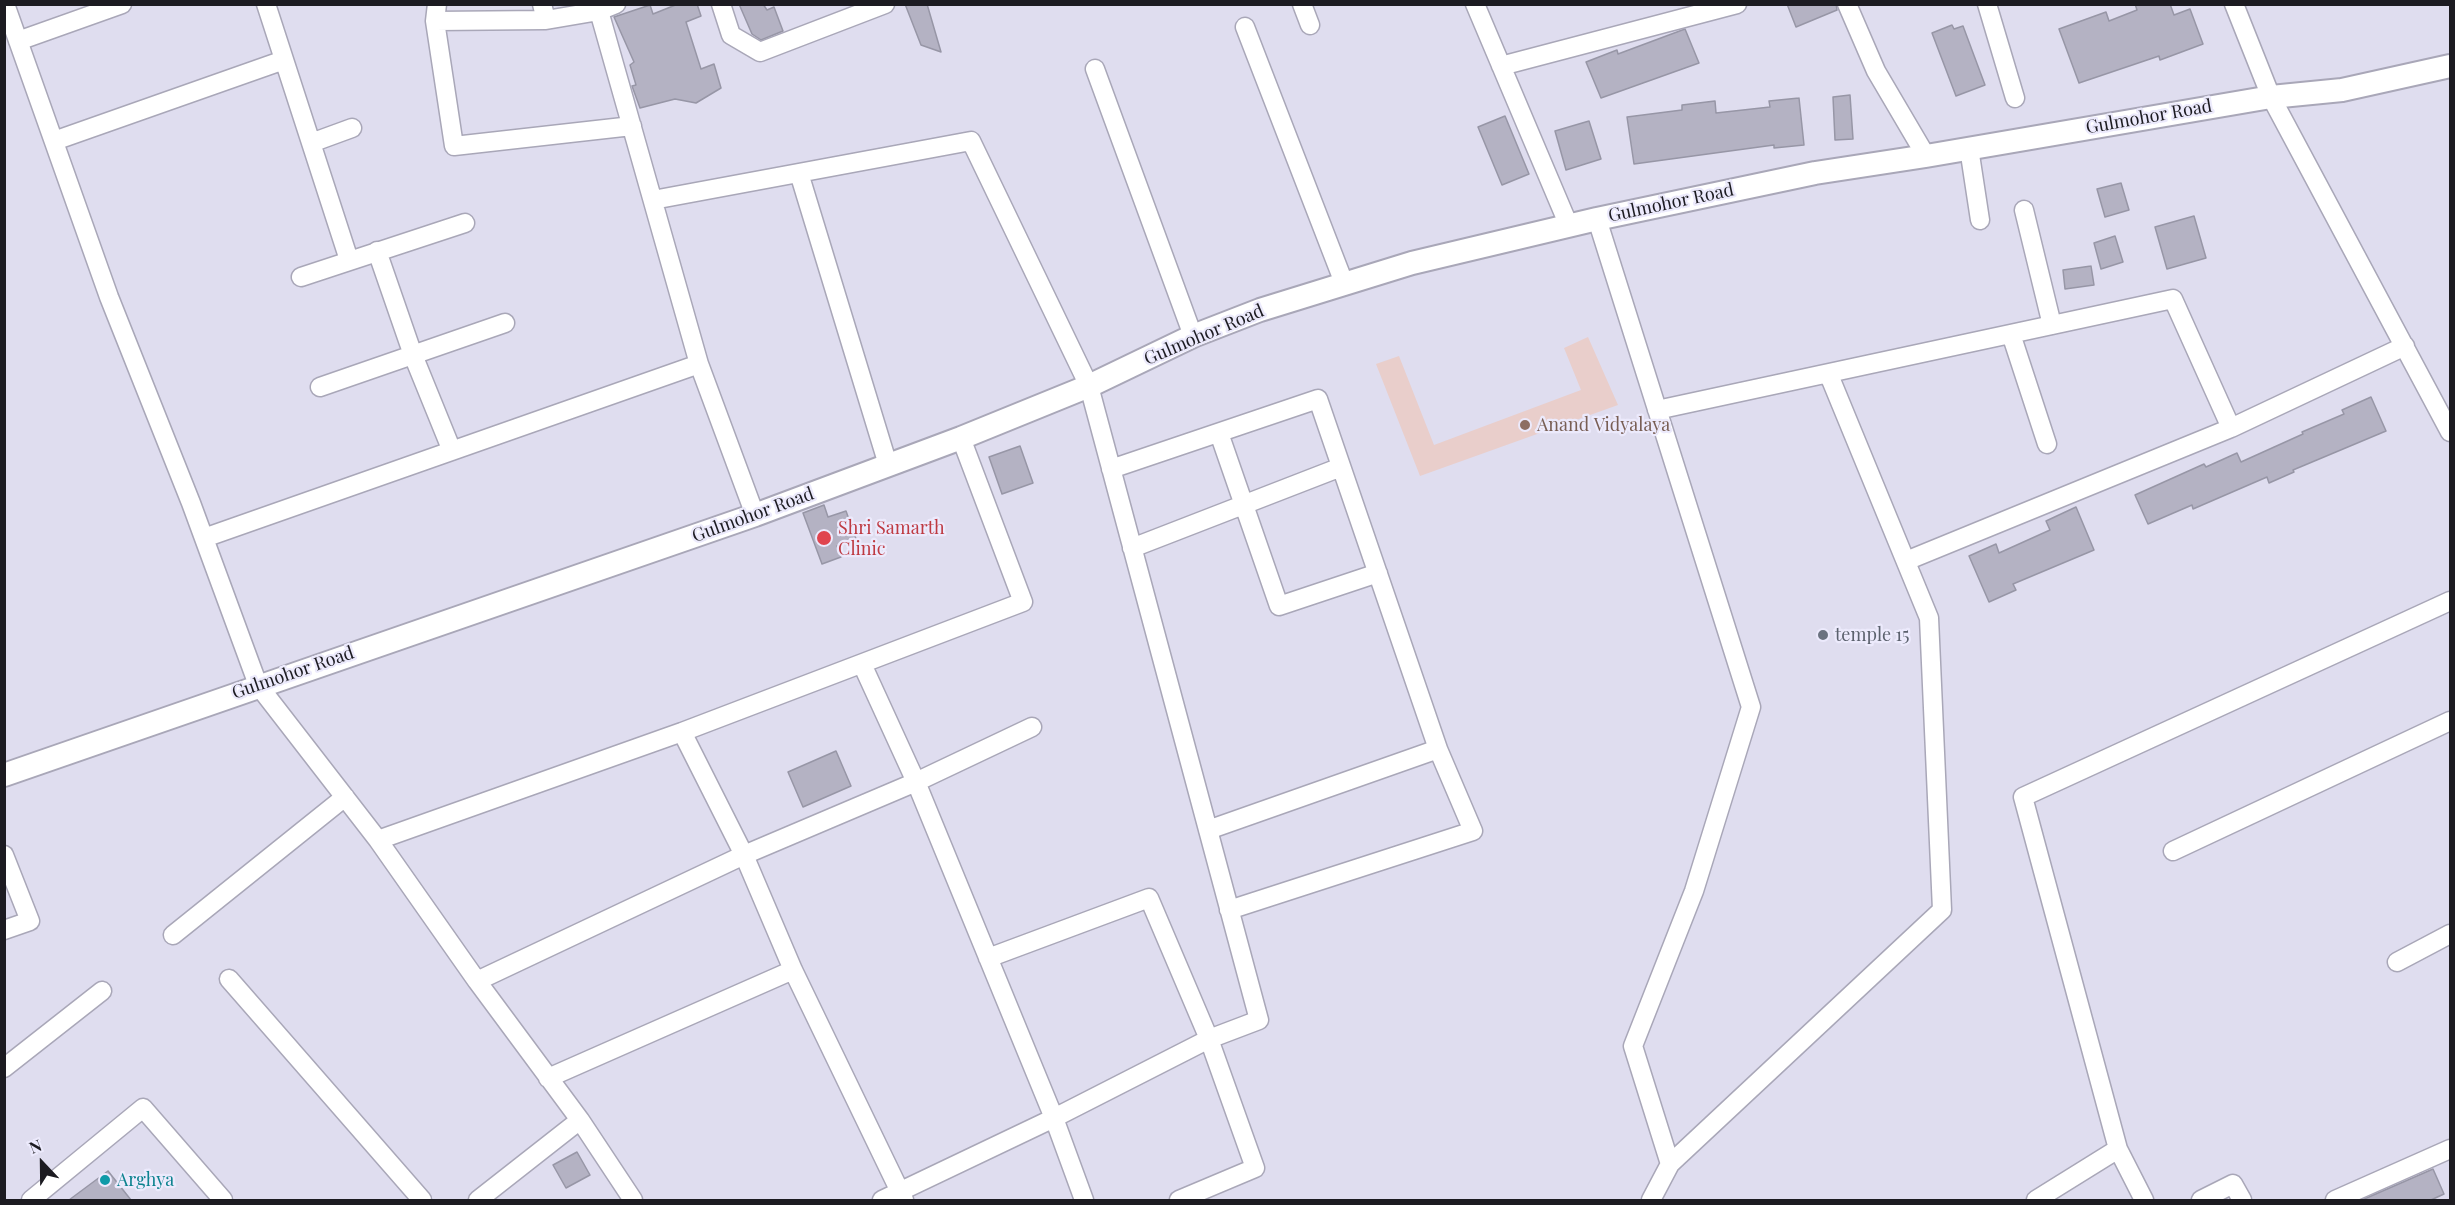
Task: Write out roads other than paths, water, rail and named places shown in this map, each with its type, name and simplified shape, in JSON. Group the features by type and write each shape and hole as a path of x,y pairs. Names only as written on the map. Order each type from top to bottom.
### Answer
{"street":[{"path":"5,4 109,297 204,538 258,686 378,840 477,981 580,1120 633,1200"},
{"path":"18,41 122,4"},
{"path":"266,4 349,261"},
{"path":"721,4 731,35 760,52 885,4"},
{"path":"1302,4 1310,25"},
{"path":"1475,4 1569,226"},
{"path":"1501,66 1737,4"},
{"path":"1847,4 1876,71 1926,156"},
{"path":"1987,4 2015,98"},
{"path":"2234,4 2271,97 2451,432"},
{"path":"632,126 454,147 436,13 544,12 608,8 632,126 699,364 755,514"},
{"path":"1245,27 1344,283"},
{"path":"54,141 284,60"},
{"name":"Gulmohor Road","path":"4,775 755,514 962,438 1089,386 1193,336 1260,310 1412,263 1598,219 1815,172 1926,156 2271,97 2342,90 2451,66"},
{"path":"1095,69 1193,336"},
{"path":"311,143 352,128"},
{"path":"653,200 971,141 1089,386 1258,1020 1209,1039 902,1196 882,1200"},
{"path":"1969,148 1980,220"},
{"path":"799,173 888,465"},
{"path":"2024,210 2052,325"},
{"path":"1598,219 1751,707 1694,891 1633,1046 1670,1164"},
{"path":"301,277 465,223"},
{"path":"377,251 413,355 452,451"},
{"path":"1658,410 1829,375 2173,299 2231,428"},
{"path":"320,387 505,323"},
{"path":"2011,334 2046,444"},
{"path":"1906,561 2231,428 2405,346"},
{"path":"204,538 699,364"},
{"path":"1652,1200 1670,1164 1942,910 1929,618 1829,375"},
{"path":"1111,469 1318,399 1438,749 1473,831 1229,910"},
{"path":"1219,433 1279,606 1378,573"},
{"path":"378,840 682,732 1023,602 962,438"},
{"path":"1132,548 1341,467"},
{"path":"2144,1200 2118,1149 2023,797 2451,601"},
{"path":"862,664 915,782 988,958 1054,1118 1084,1200"},
{"path":"2173,851 2451,721"},
{"path":"477,981 744,855 915,782 1032,727"},
{"path":"682,732 744,855 793,970 902,1196"},
{"path":"1208,830 1438,749"},
{"path":"173,935 345,797"},
{"path":"4,855 30,921 4,930"},
{"path":"988,958 1149,898 1209,1039 1255,1168 1179,1200"},
{"path":"2397,962 2451,934"},
{"path":"548,1078 793,970"},
{"path":"229,979 422,1200"},
{"path":"4,1068 102,991"},
{"path":"31,1200 143,1108 223,1200"},
{"path":"478,1200 580,1120"},
{"path":"2036,1200 2118,1149"},
{"path":"2335,1200 2451,1149"},
{"path":"2201,1200 2233,1184 2242,1200"}],"place":[{"name":"Anand Vidyalaya","path":"1525,425"},
{"name":"Shri Samarth Clinic","path":"824,538"},
{"name":"temple 15","path":"1823,635"},
{"name":"Arghya","path":"105,1180"}]}
